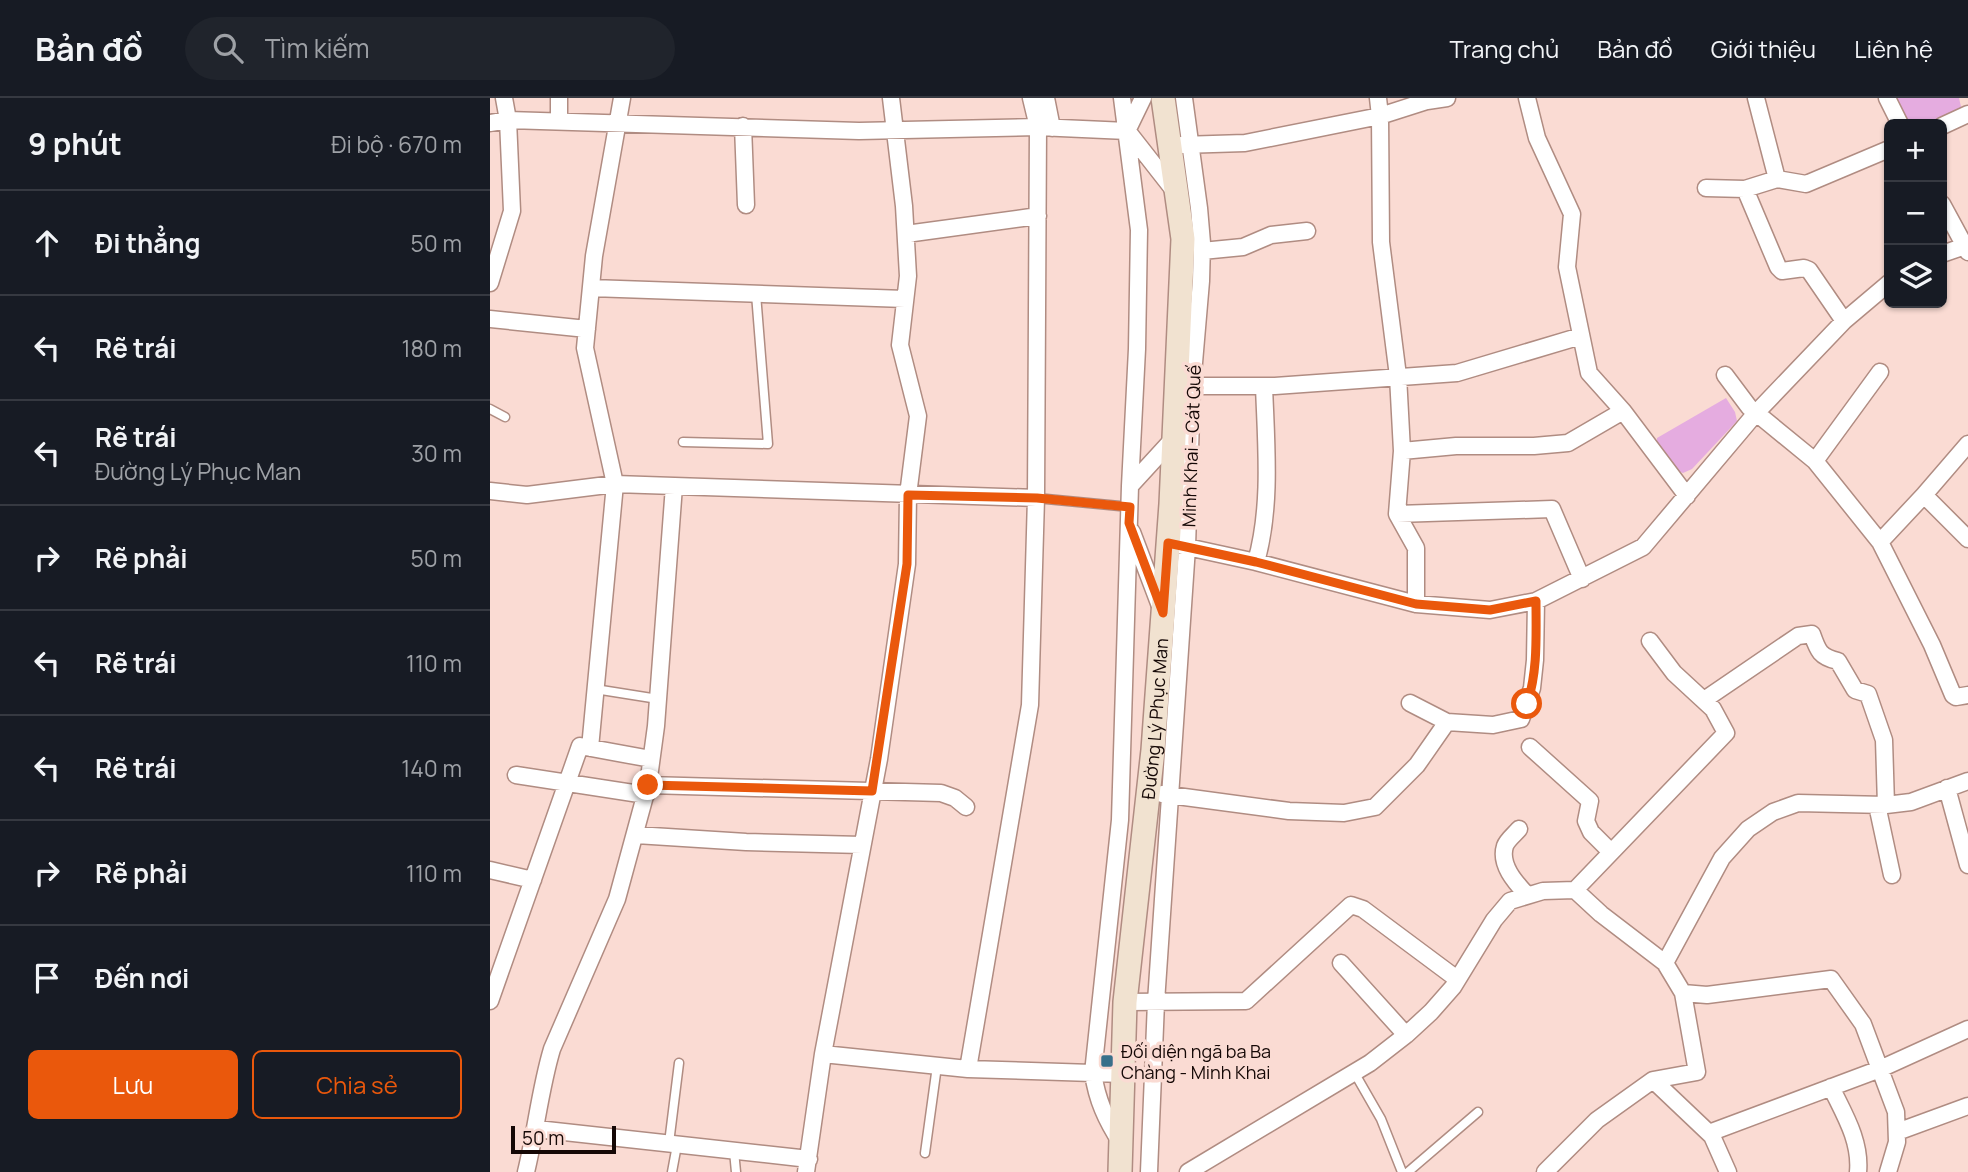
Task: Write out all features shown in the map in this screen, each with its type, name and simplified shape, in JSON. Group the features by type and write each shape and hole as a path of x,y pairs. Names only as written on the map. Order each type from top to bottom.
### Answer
{"main road":[{"name":"Đường Lý Phục Man","path":"1120,1172 1125,1002 1160,793 1163,613 1178,545 1174,438 1184,386 1183,239 1177,194 1180,145 1163,98"}],"street":[{"path":"490,283 512,211 508,120 504,98"},
{"path":"559,98 559,121"},
{"path":"590,748 615,484 585,348 594,256 622,98"},
{"path":"537,1129 734,1151 807,1166 823,1055 872,791 907,564 908,495 918,416 900,345 908,276 891,98"},
{"path":"1031,98 1045,128"},
{"path":"968,1069 1030,705 1037,498 1038,215 1046,98"},
{"path":"1121,1144 1096,1095 1093,1073 1120,820 1137,349 1139,230 1122,98"},
{"path":"1127,131 1143,98"},
{"name":"Minh Khai - Cát Quế","path":"1149,1172 1160,793 1178,545 1184,386 1202,250 1180,145 1184,98"},
{"path":"1378,98 1381,242 1398,376 1402,451 1397,514 1416,548 1416,604"},
{"path":"1180,145 1245,143 1380,116 1447,98"},
{"path":"1527,98 1537,138 1572,214 1567,267 1589,373 1623,411 1687,496"},
{"path":"1756,98 1777,179"},
{"path":"1887,98 1898,119"},
{"path":"1947,124 1968,114"},
{"path":"490,123 508,120 617,122 859,131 1045,128 1127,131 1177,194"},
{"path":"743,126 746,205"},
{"path":"1706,188 1745,189 1777,179 1806,184 1884,151"},
{"path":"1745,189 1778,267 1782,271 1804,268 1809,270 1844,321"},
{"path":"1947,213 1967,248 1947,253"},
{"path":"906,234 1038,215"},
{"path":"1202,250 1243,247 1270,235 1307,231"},
{"path":"1178,545 1256,562 1416,604 1490,610 1536,601 1643,547 1756,413 1844,321 1884,287"},
{"path":"591,288 905,299"},
{"path":"490,319 587,329"},
{"path":"1184,386 1264,386 1457,373 1581,335"},
{"path":"1815,461 1880,372"},
{"path":"1725,375 1741,398 1756,413 1815,461 1880,542 1932,645 1953,695 1968,695"},
{"path":"1256,562 1263,537 1266,460 1264,386"},
{"path":"1402,451 1456,446 1568,443 1623,411"},
{"path":"1130,486 1174,438"},
{"path":"1880,542 1968,444"},
{"path":"490,491 527,495 615,484 1037,498"},
{"path":"526,1172 552,1049 617,899 647,790 658,699 674,486"},
{"path":"1924,495 1968,539"},
{"path":"1397,514 1552,509 1582,579"},
{"path":"1129,515 1163,613"},
{"path":"1410,703 1447,722 1493,725 1521,719 1533,679 1536,601"},
{"path":"1704,700 1798,636 1812,634 1818,652 1825,658 1838,661 1855,690 1868,694 1884,740 1882,805 1892,875"},
{"path":"1575,890 1726,733 1713,709 1674,673 1650,640"},
{"path":"1160,793 1289,811 1344,813 1375,807 1417,765 1447,722"},
{"path":"490,1001 580,746 651,758"},
{"path":"1530,747 1590,801 1586,821 1591,832 1611,852"},
{"path":"516,775 647,790 940,793 955,798 966,807"},
{"path":"1665,963 1722,858 1748,830 1773,812 1798,803 1882,805 1911,802 1968,781"},
{"path":"1947,788 1968,865"},
{"path":"1519,829 1506,845 1505,860 1512,879 1527,895"},
{"path":"636,835 746,842 862,845"},
{"path":"490,870 533,880"},
{"path":"1188,1172 1354,1072 1406,1035 1431,1012 1457,979 1493,920 1510,901 1543,891 1575,890 1601,914 1665,963 1683,993 1697,1072 1653,1080 1597,1120 1545,1172"},
{"path":"1125,1002 1246,1001 1351,905 1363,909 1457,979"},
{"path":"1341,963 1406,1035"},
{"path":"1683,993 1707,995 1831,979 1863,1024 1896,1112 1897,1142 1888,1172"},
{"path":"1709,1133 1880,1069 1968,1029"},
{"path":"823,1055 968,1069 1123,1074"},
{"path":"1653,1080 1709,1133 1728,1172"},
{"path":"1831,1087 1850,1126 1859,1158 1858,1172"},
{"path":"1897,1132 1968,1106"}],"lane":[{"path":"683,442 768,444 757,294"},
{"path":"490,409 505,417"},
{"path":"1037,498 1129,515"},
{"path":"596,689 658,699"},
{"path":"672,1172 679,1063"},
{"path":"926,1153 937,1066"},
{"path":"1354,1072 1381,1119 1402,1172"},
{"path":"1408,1172 1478,1112"},
{"path":"734,1151 736,1172"}],"shaded area":[{"path":"1894,98 1959,98 1962,111 1941,119 1904,119"},
{"path":"1726,398 1737,421 1692,469 1683,473 1678,471 1657,444 1657,438"}],"place":[{"name":"Đối diện ngã ba Ba Chàng - Minh Khai","path":"1107,1061"}],"route":[{"path":"648,785 872,791 907,564 908,495 1037,498 1130,507 1129,523 1163,613 1168,543 1256,562 1416,604 1490,610 1536,601 1535,660 1527,704"}]}
